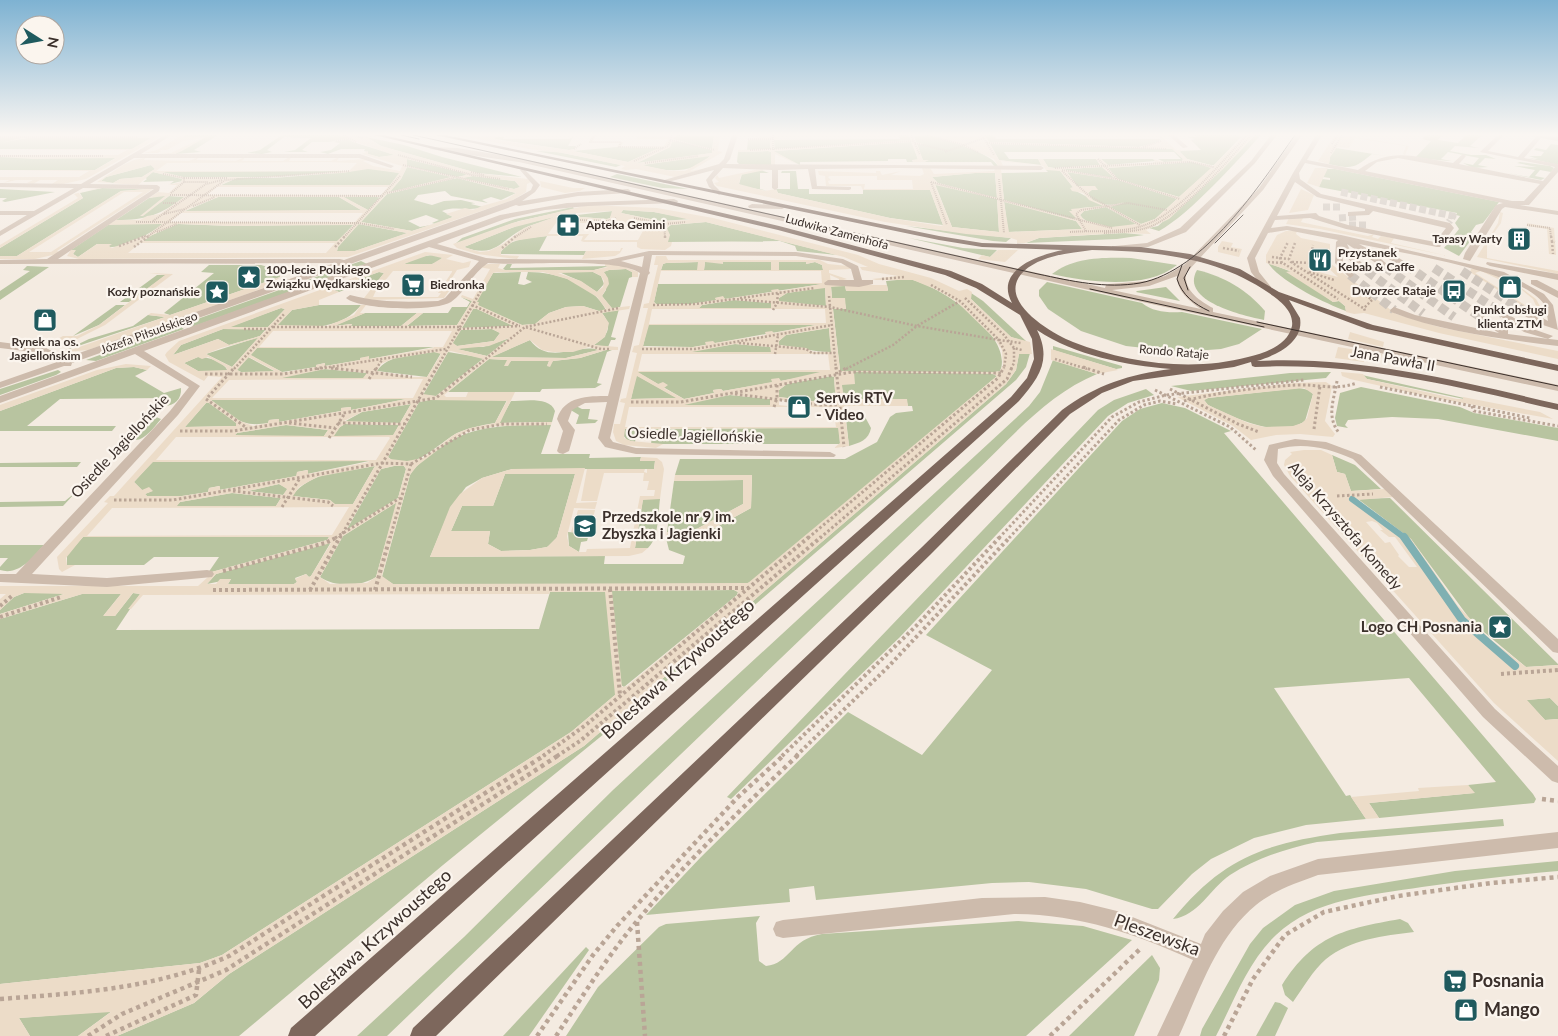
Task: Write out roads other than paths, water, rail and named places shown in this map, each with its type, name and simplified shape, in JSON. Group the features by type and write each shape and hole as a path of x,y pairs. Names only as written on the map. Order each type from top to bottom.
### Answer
{"main road":[{"name":"Ludwika Zamenhofa","path":"580,183 779,228 948,273 979,286 1022,314"},
{"name":"Ludwika Zamenhofa","path":"675,183 964,243 1092,248"},
{"path":"1022,314 1012,298 1011,288 1019,271 1042,258 1092,248 1152,250 1195,258 1233,270 1268,288 1284,300 1294,312 1297,323 1295,332"},
{"name":"Jana Pawła II","path":"1268,288 1334,315 1370,327 1558,368"},
{"name":"Rondo Rataje","path":"1022,314 1053,336 1105,355 1145,362 1204,368 1220,368 1268,354 1289,341 1295,332"},
{"name":"Bolesława Krzywoustego","path":"299,1036 1015,399 1031,379 1041,354 1036,335 1022,314"},
{"name":"Jana Pawła II","path":"1220,368 1280,362 1346,365 1558,407"},
{"path":"421,1036 926,551 1066,412 1086,396 1124,380 1204,368"}],"street":[{"path":"0,234 86,183"},
{"name":"Józefa Piłsudskiego","path":"0,384 500,208 523,199 533,191 537,185 536,183"},
{"path":"623,183 1052,279 1558,388"},
{"path":"709,183 718,193"},
{"path":"775,183 775,188"},
{"path":"813,183 814,188 849,188"},
{"path":"1108,248 1148,245 1184,230 1231,183"},
{"path":"1236,319 1208,309 1191,297 1181,279 1182,272 1265,183"},
{"path":"1268,288 1258,276 1251,262 1291,183"},
{"path":"1417,183 1517,203 1526,202 1545,183"},
{"path":"0,185 157,186 157,190 150,195 49,262"},
{"path":"1304,185 1333,191"},
{"path":"1304,185 1319,196 1369,211 1448,223 1450,228 1437,245"},
{"name":"Józefa Piłsudskiego","path":"500,208 555,196 612,191 662,192 706,196 754,206 782,207"},
{"name":"Józefa Piłsudskiego","path":"0,400 503,217 539,208 602,201 686,201 729,207"},
{"path":"1467,259 1499,207 1505,205 1558,213"},
{"path":"754,206 842,232"},
{"path":"1353,216 1369,211"},
{"path":"1353,216 1369,211"},
{"path":"1353,216 1369,211"},
{"path":"0,213 36,213"},
{"path":"1274,218 1312,215 1336,216"},
{"path":"1312,215 1336,216"},
{"path":"1312,215 1336,216"},
{"path":"1312,215 1346,227 1437,245 1449,255 1558,277"},
{"path":"1266,231 1276,228 1290,228 1340,237 1495,272 1532,289 1549,305 1555,326"},
{"path":"1340,237 1393,256 1406,265"},
{"path":"1340,237 1369,253 1385,267"},
{"path":"1340,237 1419,258 1434,268"},
{"path":"1340,237 1350,258 1367,271"},
{"path":"1340,237 1339,263 1350,275"},
{"path":"415,238 486,260 608,262 634,266 646,273"},
{"path":"608,262 649,253 793,254 843,261 855,268 859,284"},
{"name":"Osiedle Jagiellońskie","path":"649,253 646,273 604,438 609,445 636,451 830,455"},
{"path":"350,298 373,304 440,304 457,295 476,264 486,260"},
{"path":"0,262 350,261"},
{"path":"1448,261 1462,271"},
{"path":"1052,279 1095,286 1137,285 1162,280 1187,266"},
{"path":"1514,268 1558,295"},
{"path":"828,285 870,282"},
{"path":"1394,310 1412,317 1478,331 1558,343"},
{"path":"1522,310 1537,320 1555,326"},
{"path":"1423,313 1439,322"},
{"path":"1503,314 1527,330 1558,338"},
{"path":"1454,317 1466,326 1478,331"},
{"path":"1483,319 1501,331 1536,341"},
{"path":"0,345 43,350 79,372"},
{"name":"Osiedle Jagiellońskie","path":"20,583 174,413 195,386 137,351"},
{"path":"563,451 569,430 563,425 562,418 568,405 578,400 613,399"},
{"name":"Aleja Krzysztofa Komedy","path":"1558,648 1375,471 1358,457 1342,449 1311,442 1297,442 1273,448 1269,455 1270,464 1280,477 1462,683 1498,721 1558,776"},
{"path":"0,578 20,583 42,578 75,582 119,582 207,574"},
{"name":"Pleszewska","path":"784,929 982,908 1058,907 1088,912 1153,932 1205,956 1212,941 1230,917 1250,898 1277,882 1318,867 1558,840"},
{"path":"1168,1036 1205,956"}],"waterway":[{"path":"1352,499 1404,538"},
{"path":"1404,538 1462,620 1515,666"}],"tunnel":[{"path":"1341,192 1453,216 1449,222"},
{"path":"1323,207 1340,207"},
{"path":"1339,218 1356,217"},
{"path":"1349,225 1367,225"},
{"path":"1406,265 1483,319"},
{"path":"1385,267 1454,317"},
{"path":"1434,268 1503,314"},
{"path":"1367,271 1423,313"},
{"path":"1462,271 1522,310"},
{"path":"1350,275 1394,310"}],"tram line":[{"path":"630,183 1038,274 1101,285 1140,283 1164,275 1186,262 1208,244 1228,223 1261,183"},
{"path":"1215,243 1243,215"},
{"path":"1182,265 1177,279 1179,285 1194,302 1209,311"},
{"path":"1188,290 1184,278 1190,267"},
{"path":"1090,289 1264,327"},
{"path":"1257,322 1558,386"}],"place":[{"name":"Apteka Gemini","path":"568,225"},
{"name":"Tarasy Warty","path":"1519,239"},
{"name":"Przystanek Kebab & Caffe","path":"1320,260"},
{"name":"100-lecie Polskiego Związku Wędkarskiego","path":"249,277"},
{"name":"Biedronka","path":"413,285"},
{"name":"Punkt obsługi klienta ZTM","path":"1510,287"},
{"name":"Dworzec Rataje","path":"1454,291"},
{"name":"Kozły poznańskie","path":"217,292"},
{"name":"Rynek na os. Jagiellońskim","path":"45,320"},
{"name":"Serwis RTV - Video","path":"799,407"},
{"name":"Przedszkole nr 9 im. Zbyszka i Jagienki","path":"585,526"},
{"name":"Logo CH Posnania","path":"1500,627"},
{"name":"Posnania","path":"1455,981"},
{"name":"Mango","path":"1466,1010"}]}
